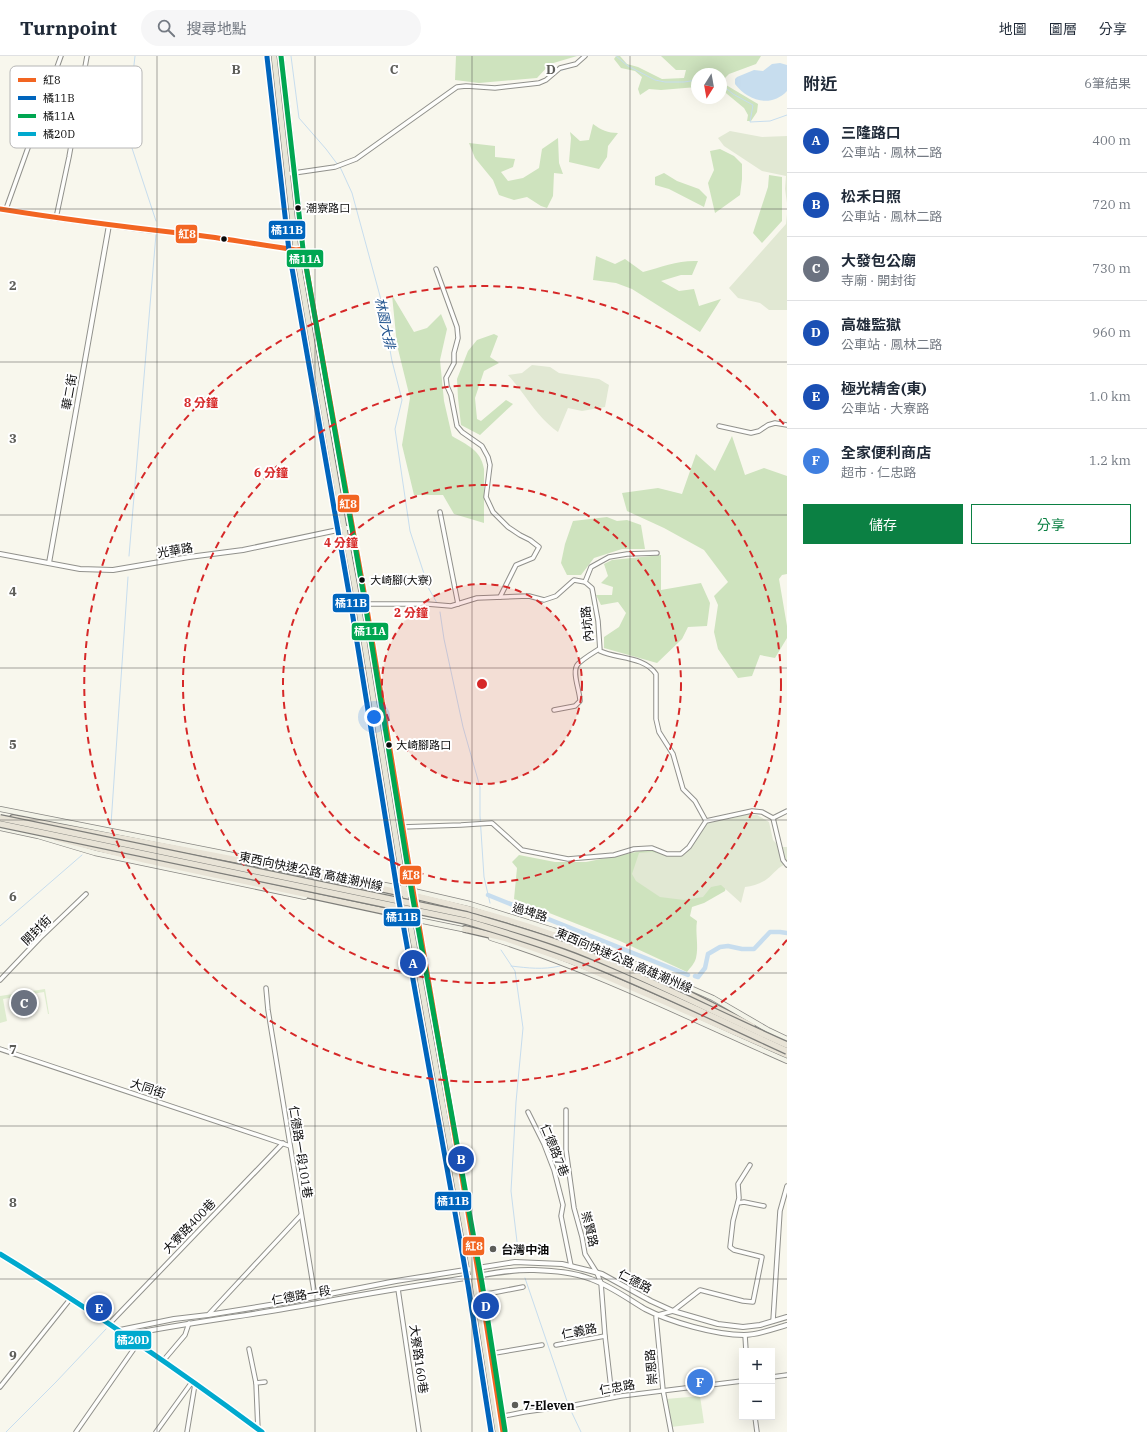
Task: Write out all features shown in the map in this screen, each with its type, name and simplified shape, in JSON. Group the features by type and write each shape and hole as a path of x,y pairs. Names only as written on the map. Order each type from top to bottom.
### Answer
{"highway":[{"path":"0,817 146,842 405,892 545,931 579,944 671,985 758,1029 765,1035"},
{"name":"東西向快速公路 高雄潮州線","path":"0,817 467,915 507,926 584,953 669,990 787,1045"},
{"name":"東西向快速公路 高雄潮州線","path":"0,824 472,923 582,959 787,1051"},
{"path":"41,833 145,860 398,914 410,918"},
{"path":"465,929 504,938 546,952 605,975 787,1055"}],"main road":[{"path":"274,56 296,250 358,604 405,892 475,1268"},
{"path":"281,56 303,249 366,603 489,1354 498,1417 498,1432"},
{"path":"0,809 405,892"},
{"path":"0,828 38,836 109,856 465,929 545,955 585,971 787,1061"},
{"name":"過埤路","path":"413,894 476,906 581,940 713,998 768,1030 787,1039"},
{"path":"476,1276 482,1295 489,1354"},
{"path":"498,1417 503,1432"}],"street":[{"path":"57,66 61,56"},
{"path":"85,66 87,56"},
{"path":"287,174 335,167 364,154 457,87 466,86 496,88 539,83 546,80 560,68 576,64 585,56"},
{"path":"6,210 28,148"},
{"path":"56,218 71,148"},
{"path":"0,208 56,218 188,234 296,250 303,249"},
{"name":"華二街","path":"49,563 109,225"},
{"path":"436,269 457,327 458,338 454,354 454,363 446,378 447,386 452,395 457,426 462,432 482,446 488,457 490,465 486,497 493,512 508,527 539,547 533,558 516,565 500,597"},
{"path":"719,426 750,433 759,431 768,425 775,423 787,425"},
{"path":"440,512 458,604"},
{"name":"光華路","path":"0,554 80,569 113,570 189,557 243,550 352,527"},
{"path":"358,604 427,604 451,606 477,598 529,596 544,600 556,596 574,580 584,582 591,566 609,557 627,554 657,553"},
{"name":"內坑路","path":"584,582 592,588 598,622 600,651 610,656 631,658 653,670 656,674 656,719 659,732 673,754 682,789 695,801 706,821"},
{"path":"554,710 575,706 580,701 580,693 575,673 577,664 600,649"},
{"path":"402,827 492,823 522,850 568,859 614,855 634,849 652,848 667,854 681,854 689,847 706,821 752,811 762,812 773,818 783,860 787,865"},
{"path":"773,818 787,811"},
{"name":"開封街","path":"0,980 40,938 86,894"},
{"name":"仁德路一段101巷","path":"266,988 268,1010 315,1297"},
{"name":"大同街","path":"0,1049 290,1146"},
{"name":"崇賢路","path":"566,1110 566,1150 574,1208 585,1254 597,1273 601,1283 612,1397"},
{"name":"仁德路7巷","path":"528,1112 544,1144 554,1170 563,1205 561,1216 571,1266"},
{"name":"大寮路400巷","path":"110,1324 283,1143"},
{"path":"658,1315 673,1311 700,1290 753,1302 755,1299 762,1257 734,1250 730,1247 733,1221 738,1203 738,1184 750,1164"},
{"path":"773,1321 780,1211 787,1186"},
{"path":"738,1203 744,1202 764,1206"},
{"path":"208,1315 301,1215"},
{"path":"0,1254 72,1298 126,1334 260,1431"},
{"name":"仁德路","path":"475,1268 515,1262 562,1264 571,1266 597,1273 673,1311 718,1324 743,1327 787,1317"},
{"name":"仁德路一段","path":"120,1330 174,1319 208,1315 315,1297 475,1268"},
{"name":"仁德路","path":"476,1276 509,1271 560,1271 590,1278 658,1315 717,1332 745,1335 787,1325"},
{"name":"仁德路一段","path":"126,1334 476,1276"},
{"path":"482,1295 522,1287"},
{"name":"大寮路160巷","path":"398,1289 419,1432"},
{"path":"0,1387 72,1298"},
{"name":"崇恩路","path":"658,1315 656,1317 663,1390 671,1432"},
{"path":"163,1361 185,1335 189,1323"},
{"path":"745,1335 746,1348"},
{"name":"仁義路","path":"556,1345 605,1336"},
{"path":"76,1432 138,1343"},
{"path":"489,1354 542,1345"},
{"path":"249,1349 256,1383 260,1431"},
{"path":"775,1377 787,1375"},
{"name":"仁忠路","path":"498,1417 575,1405 612,1397 739,1381"},
{"path":"256,1383 265,1382"},
{"path":"156,1432 193,1383"},
{"path":"187,1432 193,1383"},
{"path":"755,1420 757,1432"}],"green space":[{"path":"456,56 577,56 550,64 537,78 479,83 455,80"},
{"path":"616,56 620,56 627,64 638,67 662,79 684,78 686,70 676,70 661,56 761,56 756,64 727,76 727,68 691,68 691,88 661,90 649,89 640,95 638,89 642,77 635,71 621,68 614,59"},
{"path":"727,86 758,104 757,112 751,121 747,121 748,115 744,108 727,94"},
{"path":"593,124 605,131 618,133 608,146 607,157 599,169 569,162 570,132 580,141 589,140"},
{"path":"730,131 762,137 787,136 787,203 785,189 786,176 762,171 724,146 718,138"},
{"path":"558,138 559,163 563,174 554,173 553,196 547,208 527,197 514,200 499,195 493,180 475,158 469,143 495,146 495,157 515,159 513,167 501,172 508,181 523,178 539,168 542,149"},
{"path":"720,149 734,156 742,164 742,179 740,195 715,213 708,183 714,170 710,151"},
{"path":"664,173 677,181 699,189 707,197 704,207 669,189 655,185 655,177"},
{"path":"769,175 782,177 782,221 762,243 753,233 768,187"},
{"path":"787,214 787,310 769,310 760,303 738,298 729,288 786,224"},
{"path":"596,256 615,264 625,259 643,272 677,263 698,261 692,275 681,275 661,281 679,291 694,289 699,306 721,299 700,332 632,289 616,283 593,280"},
{"path":"392,295 414,332 427,328 441,314 447,329 440,360 444,401 452,436 468,445 477,453 482,462 484,469 484,523 454,514 443,495 414,495 402,445 410,398 397,345"},
{"path":"494,334 498,336 490,357 499,363 484,371 475,398 477,419 481,421 506,400 513,404 480,435 461,425 457,379 468,351 477,340"},
{"path":"532,365 550,367 559,373 599,379 609,385 605,407 582,411 568,408 558,432 543,419 508,375 522,373"},
{"path":"732,436 745,475 764,468 787,476 787,574 782,575 779,579 787,626 787,638 775,658 760,655 752,676 738,678 718,649 714,632 718,605 714,596 728,582 704,550 664,528 627,511 622,493 658,488 682,494 696,454 715,471"},
{"path":"607,517 617,521 627,520 641,525 645,549 622,549 594,558 581,575 567,575 561,563 565,544 573,521"},
{"path":"661,555 661,590 701,583 710,603 707,626 688,627 682,639 657,663 604,648 604,637 619,627 626,613 618,602 601,605 596,595 612,595 613,587 601,583 608,576 604,564 612,560"},
{"path":"742,814 757,815 769,822 773,840 780,847 787,847 787,864 781,866 770,877 762,882 745,887 741,903 721,885 711,887 703,897 684,900 660,897 636,881 632,874 639,853 652,852 667,855 679,852 692,842 707,821 728,819"},
{"path":"651,849 727,881 725,891 704,903 692,907 690,916 697,921 697,953 695,962 687,972 620,941 514,899 517,868 512,862 519,855 555,862 586,862"},
{"path":"45,989 49,1014 44,992 3,999 7,1021 0,1023 0,996"},
{"path":"700,1396 704,1423 671,1427 666,1399"}],"water":[{"path":"780,63 787,65 787,91 781,96 767,101 760,100 746,95 735,84 735,79 737,77 754,70 763,71 772,64"}],"waterway":[{"path":"134,66 135,56"},
{"name":"林園大排","path":"291,56 299,118 341,169 352,193 380,296 392,361 402,400 395,429 410,531 429,589 437,603"},
{"path":"616,56 628,66 655,80 665,82 691,81"},
{"path":"559,71 575,66"},
{"path":"727,89 753,105 750,122 770,121 787,115"},
{"path":"132,148 156,221"},
{"path":"129,556 156,234"},
{"path":"111,824 128,577"},
{"path":"440,612 444,639 463,727 480,787 480,816 484,877 490,903"},
{"path":"0,926 82,855"},
{"path":"488,895 688,975"},
{"path":"695,976 698,977 705,968 708,954 720,947 728,946 742,949 754,949 770,932 787,933"},
{"path":"501,950 515,971 523,1028 516,1102 511,1191 518,1250"},
{"path":"511,966 529,968 560,966"},
{"path":"525,1278 567,1401"},
{"path":"6,1432 106,1329"},
{"path":"572,1413 581,1432"}],"transit line":[{"name":"橘11A","path":"281,56 303,249 365,603 412,894 482,1283 505,1431"},
{"name":"橘11B","path":"267,57 289,251 351,605 398,896 468,1285 491,1432"},
{"name":"紅8","path":"0,209 94,223 215,237 296,250 303,249 366,603 480,1283 503,1432"},
{"name":"橘20D","path":"0,1254 133,1340 262,1432"}],"place":[{"name":"潮寮路口","path":"298,208"},
{"name":"大崎腳(大寮)","path":"362,580"},
{"name":"大崎腳路口","path":"389,745"},
{"name":"三隆路口","path":"413,963"},
{"name":"大發包公廟","path":"24,1003"},
{"name":"松禾日照","path":"461,1159"},
{"name":"台灣中油","path":"493,1249"},
{"name":"高雄監獄","path":"486,1306"},
{"name":"極光精舍(東)","path":"99,1308"},
{"name":"全家便利商店","path":"700,1382"},
{"name":"7-Eleven","path":"515,1405"}]}
